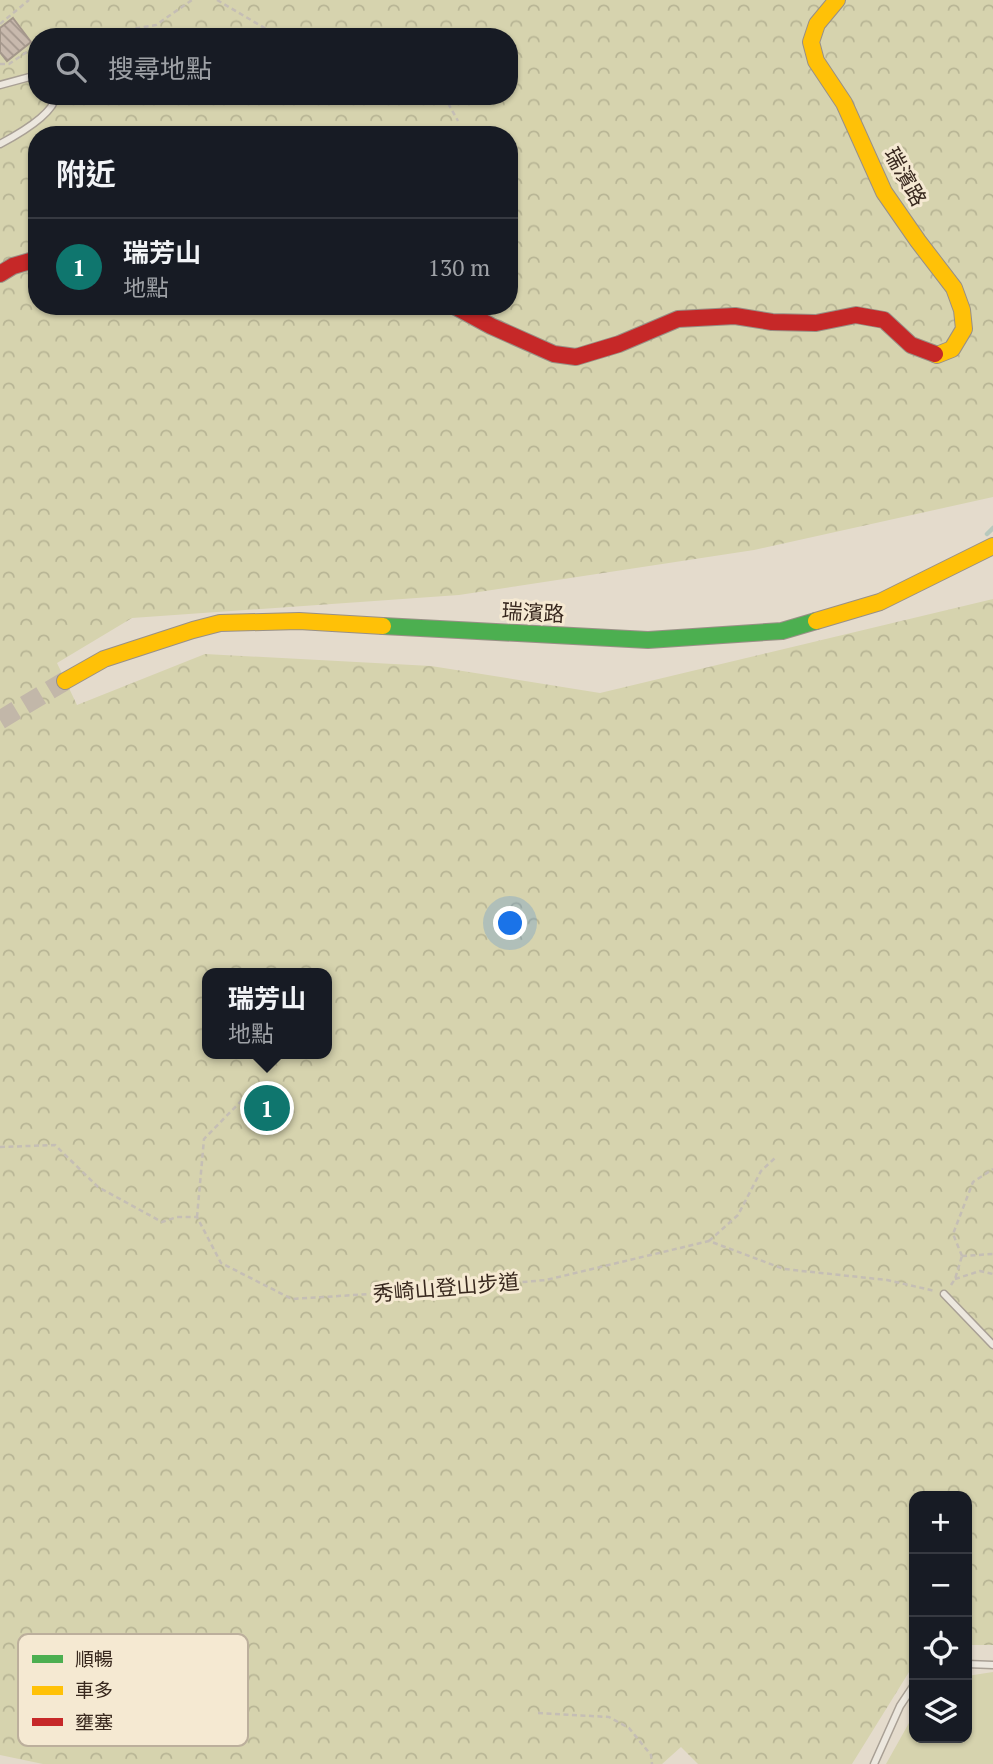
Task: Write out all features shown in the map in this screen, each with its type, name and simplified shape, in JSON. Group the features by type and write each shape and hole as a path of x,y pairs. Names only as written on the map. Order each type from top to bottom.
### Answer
{"street":[{"name":"瑞濱路","path":"471,315 555,354 576,356 619,344 678,319 735,316 772,322 816,323 856,315 884,320 911,345 937,355 952,349 964,329 962,310 954,288 884,192 844,103 816,61 811,42 817,24 837,0"},
{"path":"0,274 28,262"},
{"name":"瑞濱路","path":"65,681 104,659 220,623 299,621 648,640 782,631 880,602 993,546"}],"lane":[{"path":"0,85 28,77"},
{"path":"0,144 45,115 53,105"},
{"path":"944,1294 993,1345"},
{"path":"972,1664 993,1665"},
{"path":"874,1764 900,1706 909,1692"}],"path":[{"path":"0,24 29,0"},
{"path":"138,28 156,25 192,0"},
{"path":"216,0 265,28"},
{"path":"0,64 9,64 28,51"},
{"path":"449,105 458,121"},
{"path":"0,1147 55,1145 98,1187 162,1222 177,1217 197,1217 204,1139 244,1098 256,1102 262,1100"},
{"path":"775,1158 761,1171 738,1215 709,1241 784,1269 887,1280 944,1294 955,1279 962,1256 953,1234 973,1182 993,1169"},
{"name":"秀崎山登山步道","path":"197,1217 221,1264 292,1299 546,1280 709,1241"},
{"path":"962,1256 993,1254"},
{"path":"955,1279 980,1271 993,1274"},
{"path":"538,1713 610,1717 629,1728 651,1755 652,1764"}],"green space":[{"path":"0,0 993,0 993,497 754,550 459,595 132,618 57,663 77,705 205,654 431,666 600,693 993,599 993,1645 972,1645 972,1491 909,1491 909,1672 852,1764 698,1764 681,1747 662,1764 43,1764 0,1755"},
{"path":"993,1672 993,1764 886,1764 909,1723 909,1743 972,1743 972,1675"}],"building":[{"path":"13,18 28,38 28,44 7,61 0,52 0,28"}],"waterway":[{"path":"987,534 993,528"}],"tunnel":[{"path":"0,720 65,681"}],"traffic: fast":[{"path":"383,626 648,640 782,631 816,621"}],"traffic: slow":[{"path":"837,0 817,24 811,42 816,61 844,103 884,192 954,288 962,310 964,329 952,349 935,354"},
{"path":"816,621 880,602 993,546"},
{"path":"65,681 104,659 220,623 299,621 383,626"}],"traffic: jam":[{"path":"0,274 28,262"},
{"path":"471,315 554,354 576,357 619,344 678,319 735,316 772,322 816,323 856,315 884,320 911,345 935,354"}],"place":[{"name":"瑞芳山","path":"267,1108"}]}
